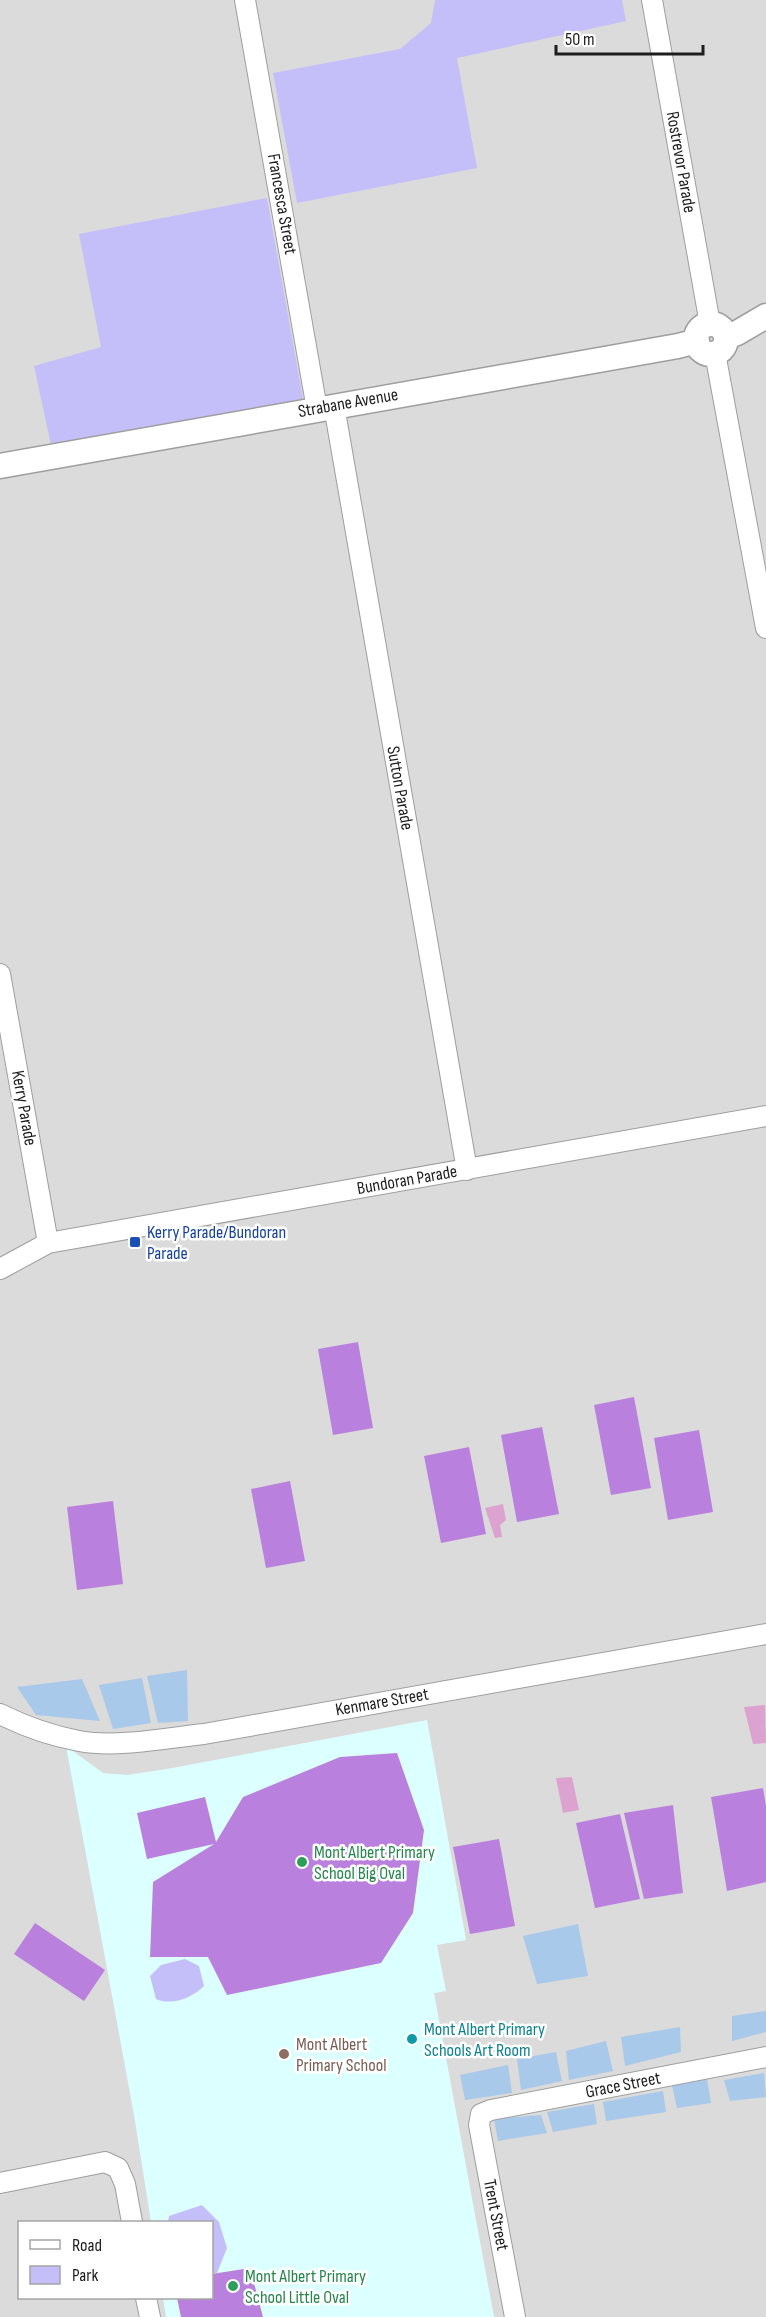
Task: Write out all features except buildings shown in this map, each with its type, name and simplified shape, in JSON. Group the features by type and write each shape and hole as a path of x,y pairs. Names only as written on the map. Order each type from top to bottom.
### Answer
{"street":[{"name":"Francesca Street","path":"245,0 325,407"},
{"name":"Rostrevor Parade","path":"652,0 712,339 763,598 766,628"},
{"name":"Strabane Avenue","path":"0,466 667,348 737,333 766,316"},
{"name":"Sutton Parade","path":"325,407 467,1170"},
{"name":"Kerry Parade","path":"0,974 7,1045 48,1243"},
{"name":"Bundoran Parade","path":"0,1269 48,1243 766,1116"},
{"name":"Kenmare Street","path":"0,1714 15,1722 80,1741 121,1743 204,1734 766,1634"},
{"name":"Grace Street","path":"482,2114 490,2110 766,2057"},
{"name":"Trent Street","path":"482,2114 479,2125 515,2317"},
{"path":"0,2183 105,2162 118,2168 125,2184 132,2221"},
{"path":"146,2299 150,2317"}],"shaded area":[{"path":"0,0 766,0 766,2317 0,2317"},
{"path":"358,1342 373,1428 333,1435 318,1349"},
{"path":"634,1397 651,1488 611,1495 594,1405"},
{"path":"542,1427 559,1514 517,1522 501,1435"},
{"path":"699,1430 713,1512 668,1520 654,1438"},
{"path":"469,1447 486,1534 441,1543 424,1456"},
{"path":"290,1481 305,1561 266,1568 251,1489"},
{"path":"113,1501 123,1584 77,1590 67,1507"},
{"path":"503,1504 506,1520 500,1525 502,1537 495,1538 485,1508"},
{"path":"187,1670 188,1721 158,1723 147,1676"},
{"path":"142,1678 151,1723 113,1729 99,1685"},
{"path":"82,1679 100,1721 36,1715 17,1687"},
{"path":"765,1705 766,1743 753,1744 744,1707"},
{"name":"Mont Albert Primary School","path":"427,1720 466,1940 437,1945 446,1991 434,1993 494,2317 166,2317 163,2299 213,2299 213,2221 151,2221 134,2115 66,1746 103,1773 127,1775"},
{"name":"Mont Albert Primary School Big Oval","path":"397,1753 424,1830 413,1913 381,1963 227,1995 208,1957 150,1957 153,1882 214,1844 147,1859 137,1813 205,1797 216,1842 243,1797 340,1757"},
{"path":"572,1777 579,1810 563,1813 556,1778"},
{"path":"763,1788 766,1806 766,1882 727,1891 711,1797"},
{"path":"673,1805 683,1893 644,1899 624,1813"},
{"path":"620,1814 640,1899 595,1908 576,1823"},
{"path":"499,1839 515,1926 470,1934 453,1847"},
{"path":"35,1923 105,1970 84,2001 14,1954"},
{"path":"578,1924 588,1976 537,1984 523,1936"},
{"path":"766,2011 766,2032 732,2041 732,2016"},
{"path":"680,2027 681,2052 625,2066 621,2037"},
{"path":"606,2041 613,2071 569,2080 566,2051"},
{"path":"556,2052 562,2081 521,2090 517,2059"},
{"path":"508,2065 512,2093 465,2100 460,2075"},
{"path":"764,2073 766,2097 730,2101 724,2080"},
{"path":"707,2079 711,2103 677,2108 672,2086"},
{"path":"663,2091 666,2112 606,2121 603,2102"},
{"path":"594,2104 597,2124 553,2132 547,2112"},
{"path":"541,2115 547,2133 498,2141 494,2119"},
{"name":"Mont Albert Primary School Little Oval","path":"250,2268 263,2317 181,2317 177,2299 213,2299 213,2274"}],"green space":[{"path":"435,0 622,0 626,21 457,58 477,168 297,203 273,73 400,49 431,23"},
{"path":"267,198 303,399 51,445 34,366 101,347 79,234"},
{"path":"185,1959 199,1966 204,1986 182,2000 169,2002 156,1999 150,1976 161,1965"},
{"path":"202,2205 219,2222 227,2248 217,2273 213,2274 213,2221 168,2221 169,2216"}],"place":[{"name":"Kerry Parade/Bundoran Parade","path":"135,1242"},
{"name":"Mont Albert Primary School Big Oval","path":"302,1862"},
{"name":"Mont Albert Primary Schools Art Room","path":"412,2039"},
{"name":"Mont Albert Primary School","path":"284,2054"},
{"name":"Mont Albert Primary School Little Oval","path":"233,2286"}]}
